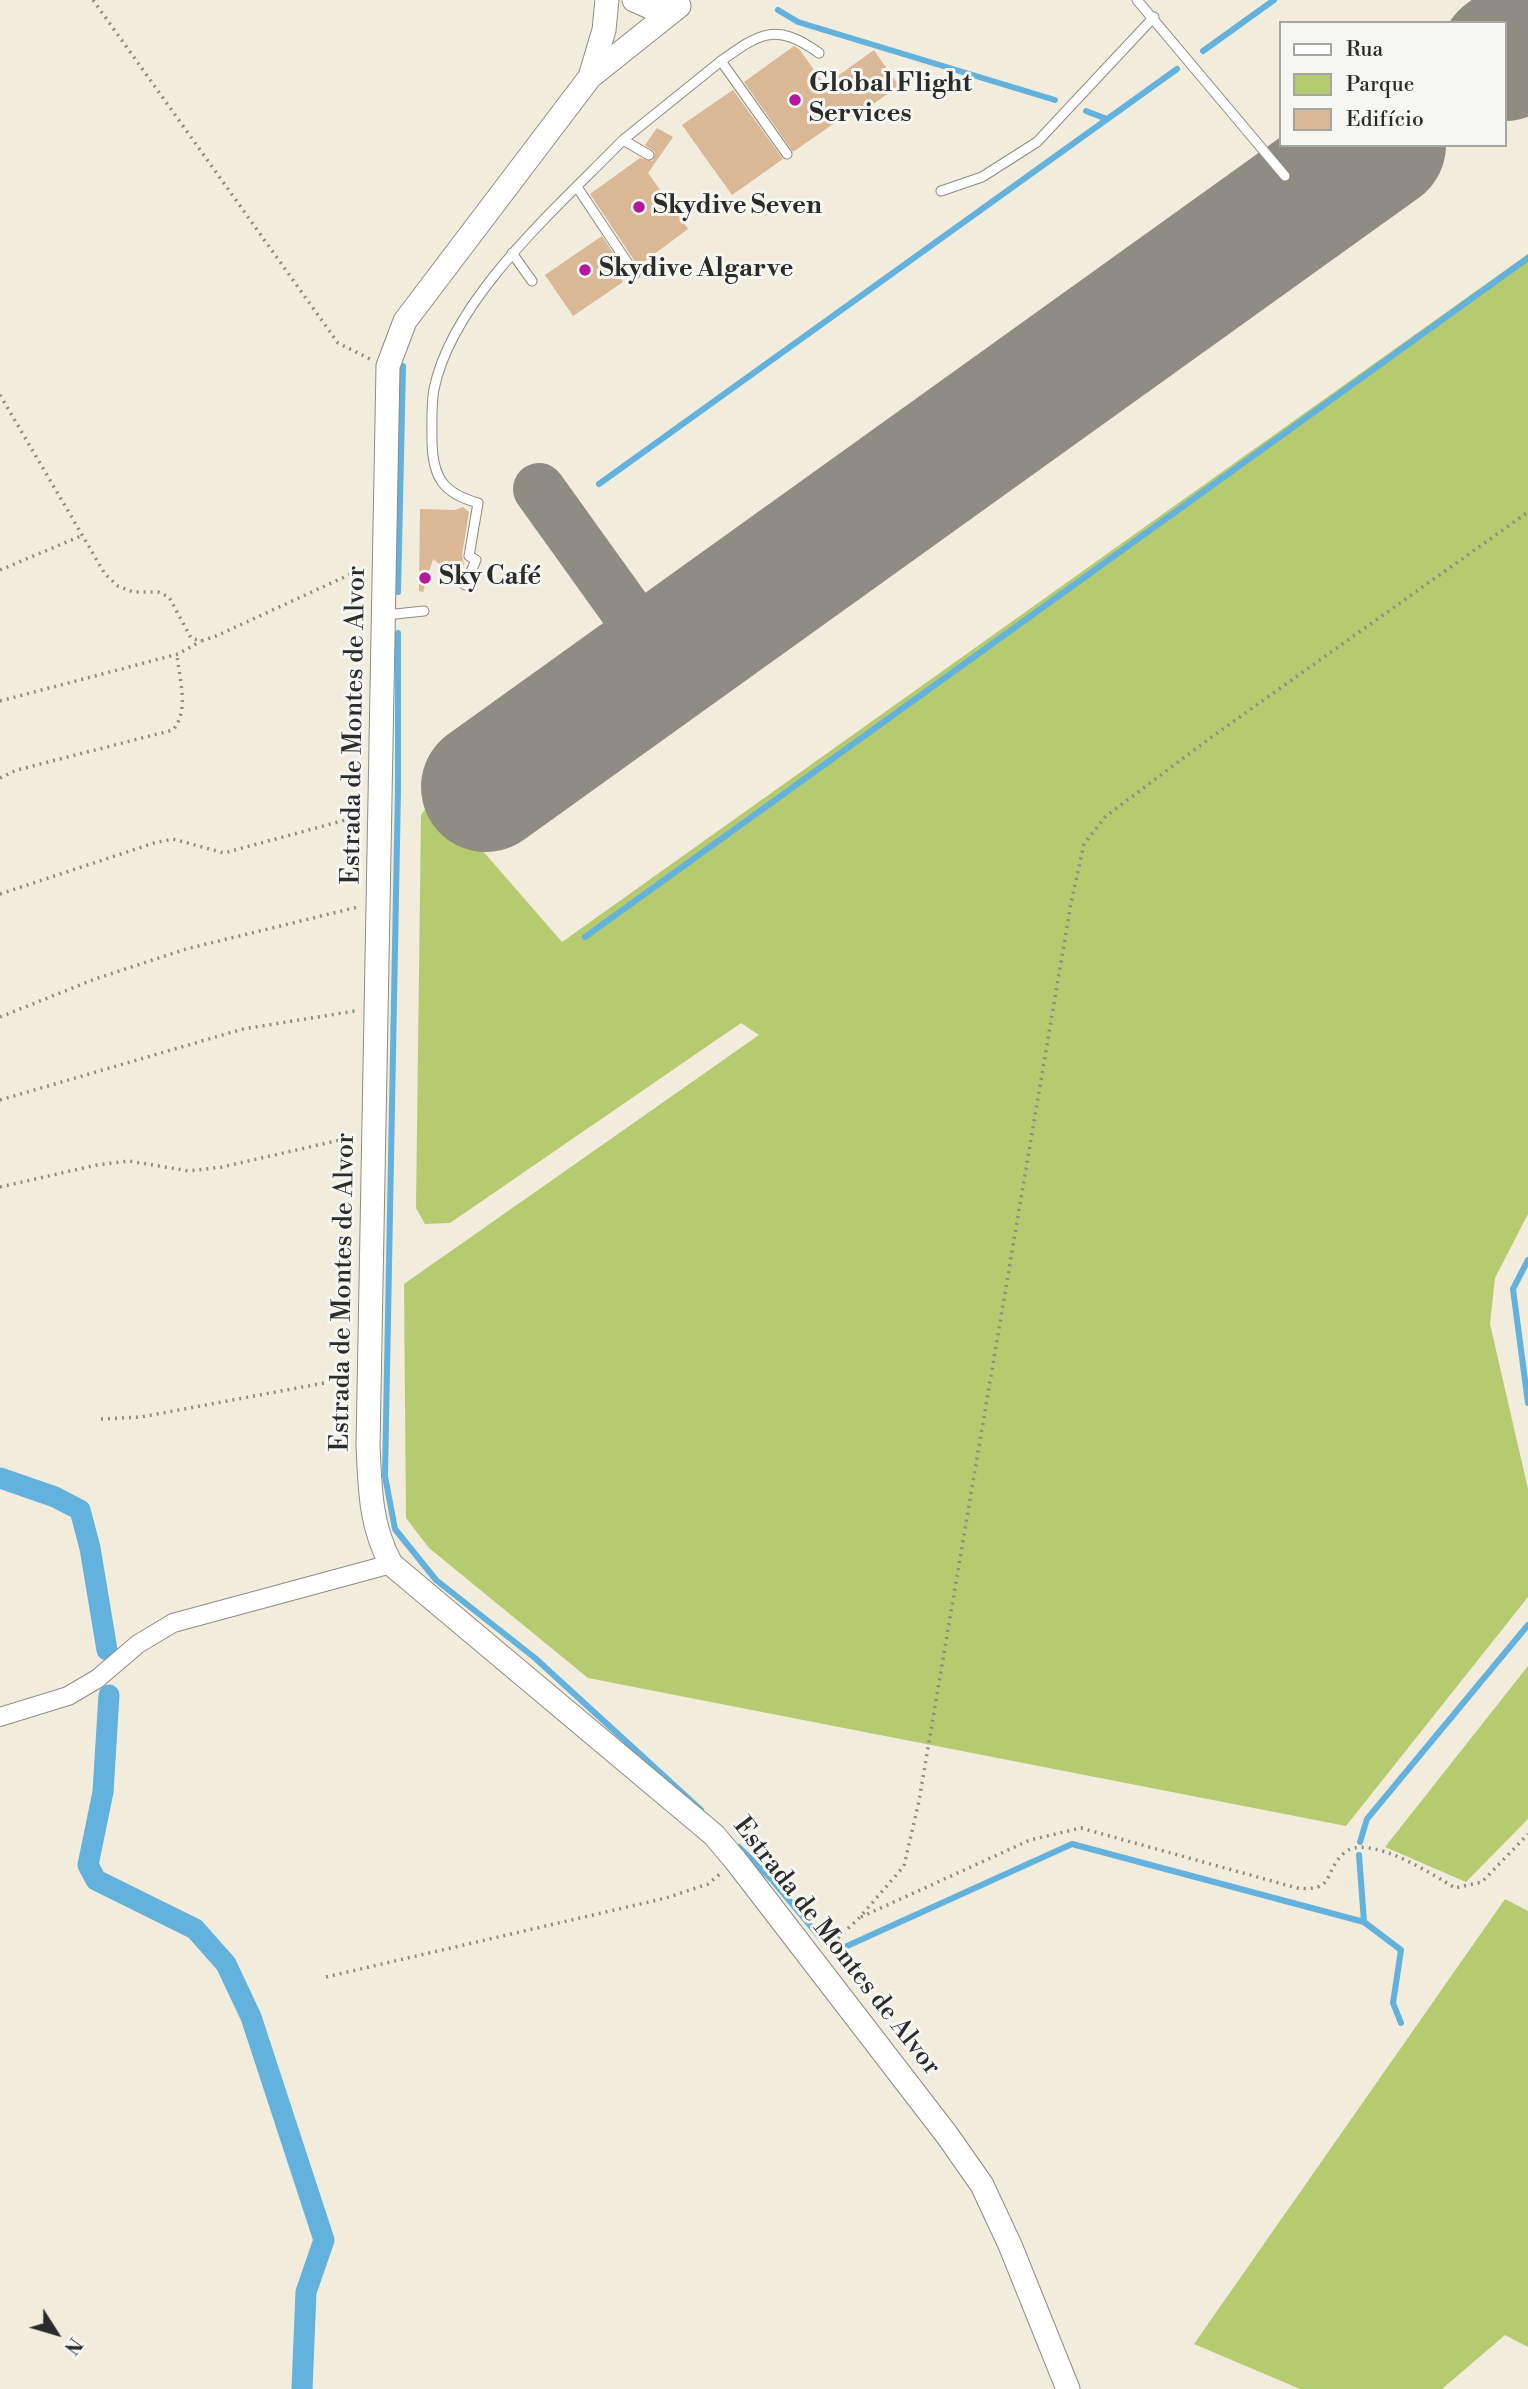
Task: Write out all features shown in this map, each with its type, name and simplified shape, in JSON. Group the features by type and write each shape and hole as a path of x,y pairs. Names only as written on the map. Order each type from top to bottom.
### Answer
{"street":[{"path":"607,7 644,12 659,11 682,3"},
{"name":"Estrada de Montes de Alvor","path":"607,7 590,77 405,321 388,366 383,810 370,1374 371,1513 381,1545 391,1564 714,1835 736,1861 947,2135 982,2185 1010,2245 1068,2389"},
{"path":"590,77 644,12"},
{"path":"0,1717 68,1696 97,1679 138,1644 173,1623 391,1564"}],"lane":[{"path":"1141,1 1284,176"},
{"path":"941,191 982,177 1037,142 1154,16"},
{"path":"465,584 476,560 469,556 478,503 454,495 443,485 433,463 434,389 443,362 469,312 512,253 623,140 721,61 763,34 781,35 804,42 819,53"},
{"path":"721,61 787,154"},
{"path":"623,140 649,155"},
{"path":"577,187 635,274"},
{"path":"512,253 532,281"},
{"path":"384,615 424,611"}],"path":[{"path":"93,0 338,343 388,366"},
{"path":"0,395 105,574 118,586 133,592 158,592 169,597 182,626 191,638 201,641"},
{"path":"813,1962 860,1917 904,1866 919,1801 1070,903 1084,844 1105,816 1528,512"},
{"path":"0,570 81,536"},
{"path":"0,701 177,654 385,558"},
{"path":"0,778 17,770 173,730 181,719 183,707 177,654"},
{"path":"0,894 154,843 173,839 224,853 383,810"},
{"path":"0,1017 95,979 186,949 381,901"},
{"path":"0,1100 243,1029 378,1007"},
{"path":"0,1187 97,1165 129,1161 189,1171 222,1167 375,1132"},
{"path":"101,1419 141,1417 370,1374"},
{"path":"860,1917 1030,1840 1080,1828 1297,1888 1312,1889 1329,1880 1343,1853 1353,1847 1380,1850 1419,1865 1455,1888 1482,1882 1528,1834"},
{"path":"326,1977 666,1898 708,1884 736,1861"}],"green space":[{"path":"1528,254 1528,1214 1495,1278 1490,1324 1528,1489 1528,1597 1346,1826 588,1678 429,1548 406,1518 404,1284 759,1035 741,1023 450,1223 425,1224 416,1208 421,815 435,796 562,942"},
{"path":"1528,1666 1528,1819 1466,1882 1385,1847"},
{"path":"1505,1899 1528,1911 1528,2347 1505,2335 1442,2389 1300,2389 1194,2344"}],"building":[{"path":"794,46 825,85 874,50 899,86 853,118 849,113 793,152 744,82"},
{"path":"733,90 783,159 732,195 682,125"},
{"path":"657,128 673,137 648,173 688,229 638,266 590,194 640,158 653,161 655,152 645,145"},
{"path":"602,236 627,274 621,278 623,282 573,316 545,275"},
{"path":"463,507 469,512 462,555 464,565 451,564 447,570 433,559 423,592 419,591 420,509 455,510"}],"waterway":[{"path":"1203,51 1274,0"},
{"path":"778,10 798,22 1055,100"},
{"path":"599,484 1177,69"},
{"path":"1086,111 1107,119"},
{"path":"585,937 1528,258"},
{"path":"398,592 403,366"},
{"path":"398,633 398,789 385,1476 395,1529 436,1580 535,1658 701,1810"},
{"path":"1528,1260 1513,1289 1528,1403"},
{"path":"0,1478 55,1497 80,1510 90,1548 107,1650"},
{"path":"1360,1842 1367,1819 1528,1625"},
{"path":"109,1695 103,1792 88,1865 96,1880 195,1929 226,1964 251,2017 324,2240 306,2292 302,2389"},
{"path":"836,1951 1072,1844 1364,1922 1401,1950 1393,2003 1401,2023"},
{"path":"739,1847 773,1881 819,1936"},
{"path":"1359,1855 1364,1922"}],"taxiway":[{"path":"539,489 648,641 651,659 644,673"}],"runway":[{"path":"1507,55 1528,40"},
{"path":"486,787 1378,147"}],"place":[{"name":"Global Flight Services","path":"795,100"},
{"name":"Skydive Seven","path":"639,207"},
{"name":"Skydive Algarve","path":"585,270"},
{"name":"Sky Café","path":"425,578"}]}
